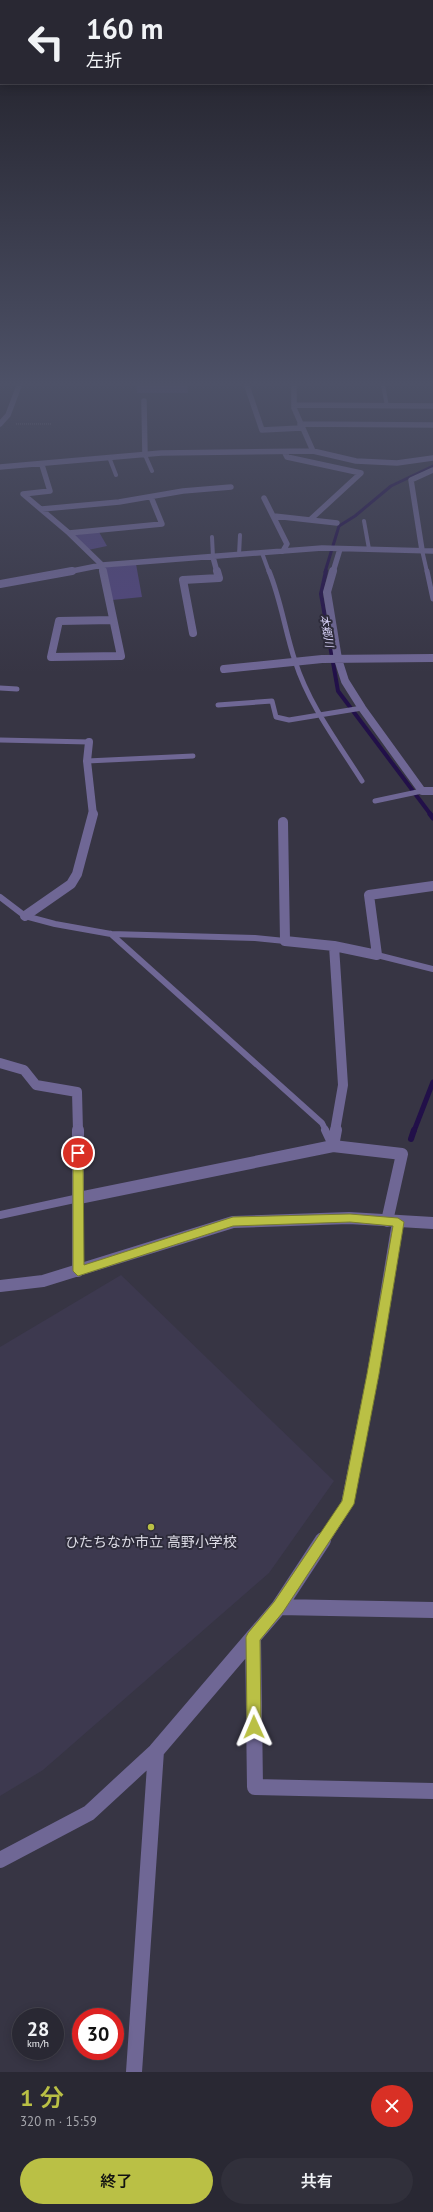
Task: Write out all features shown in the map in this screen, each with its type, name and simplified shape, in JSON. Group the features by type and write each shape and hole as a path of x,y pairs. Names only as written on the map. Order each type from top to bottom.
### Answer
{"street":[{"path":"47,480 50,491 23,494 69,533 102,565 112,620 122,656 51,657 59,621 112,620"},
{"path":"311,519 354,480"},
{"path":"412,480 422,550"},
{"path":"42,509 151,497 183,491 231,487"},
{"path":"69,533 162,524 151,497"},
{"path":"264,498 287,544 283,551"},
{"path":"274,516 337,523"},
{"path":"0,584 102,565 322,548 433,551"},
{"path":"340,548 327,592 338,659 345,681 362,708 422,791 433,791"},
{"path":"193,633 183,580 219,578 213,557"},
{"path":"224,669 322,659 433,658"},
{"path":"25,916 72,884 77,874 94,812 87,761 89,742"},
{"path":"283,822 286,941 334,946 377,955 369,895 433,886"},
{"path":"333,1146 343,1084 334,946"},
{"path":"0,1063 24,1070 36,1085 77,1092 79,1198 78,1271"},
{"path":"0,1860 88,1813 156,1751 279,1607 347,1504 373,1374 402,1154 333,1146 79,1198"},
{"path":"0,1286 43,1281 233,1222 350,1218 393,1222 433,1223"},
{"path":"279,1607 433,1610"},
{"path":"253,1637 255,1787 433,1791"},
{"path":"134,2072 156,1751"}],"lane":[{"path":"364,521 369,549"},
{"path":"239,555 240,535"},
{"path":"212,537 213,557"},
{"path":"422,550 433,599"},
{"path":"262,553 277,591 295,662 320,715 362,781"},
{"path":"0,688 17,689"},
{"path":"218,705 272,701 276,717 289,720 362,708"},
{"path":"0,740 89,742"},
{"path":"87,761 193,756"},
{"path":"375,801 422,791"},
{"path":"0,897 25,916 55,924 111,934 255,938 286,941"},
{"path":"111,934 322,1123 333,1146"},
{"path":"377,955 433,969"},
{"path":"0,1215 79,1198"}],"shaded area":[{"path":"99,532 107,546 88,550 73,535"},
{"path":"136,564 142,597 112,600 105,567"},
{"name":"ひたちなか市立 高野小学校","path":"121,1275 334,1481 269,1573 43,1770 0,1796 0,1347"}],"waterway":[{"name":"本郷川","path":"325,572 339,526 355,516 391,486 404,480"},
{"name":"本郷川","path":"326,571 321,594 338,691 431,815"},
{"name":"本郷川","path":"430,814 433,818"},
{"name":"本郷川","path":"414,1131 433,1082"},
{"name":"本郷川","path":"411,1139 414,1130"}],"place":[{"name":"ひたちなか市立 高野小学校","path":"151,1527"}],"route":[{"path":"78,1153 78,1271 233,1222 283,1219 350,1218 398,1222 373,1374 347,1504 279,1607 253,1637 254,1727"}]}
